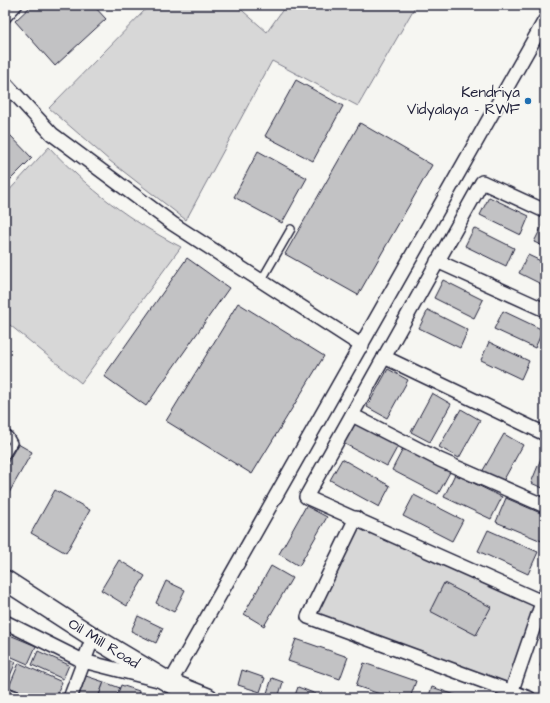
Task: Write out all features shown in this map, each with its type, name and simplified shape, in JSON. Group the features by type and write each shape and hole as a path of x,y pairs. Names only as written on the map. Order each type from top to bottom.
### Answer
{"main road":[{"name":"Oil Mill Road","path":"5,580 93,638 170,683 208,698"}],"street":[{"path":"5,622 83,661 170,683 362,346 545,20"},
{"path":"5,83 52,134 173,224 362,346"},
{"path":"511,693 544,598 306,496 482,182 545,211"},
{"path":"437,261 545,310"},
{"path":"384,357 545,434"},
{"path":"352,415 440,460 545,506"},
{"path":"356,518 308,617 511,693 529,698"},
{"path":"70,698 93,638"},
{"path":"5,694 16,698"}],"lane":[{"path":"5,20 19,5"},
{"path":"261,281 290,229"},
{"path":"5,433 9,436 13,443 5,456"}],"shaded area":[{"path":"150,5 236,5 267,32 286,5 416,5 358,106 272,61 186,220 110,161 49,108"},
{"path":"49,147 79,177 110,203 144,226 181,247 81,383 5,321 5,195"},
{"path":"356,518 542,602 511,693 308,617"}],"building":[{"path":"32,5 93,5 106,19 55,66 15,21"},
{"path":"296,80 343,106 313,161 265,136"},
{"path":"360,123 432,165 358,295 285,254"},
{"path":"10,135 32,158 5,185 5,140"},
{"path":"258,151 307,178 282,223 234,197"},
{"path":"489,197 529,216 521,235 480,215"},
{"path":"543,224 545,225 545,247 534,242"},
{"path":"474,228 514,248 506,266 465,246"},
{"path":"528,255 545,263 545,286 519,273"},
{"path":"187,258 229,288 146,406 104,376"},
{"path":"443,280 483,300 474,318 434,298"},
{"path":"238,303 324,356 252,474 166,421"},
{"path":"428,310 468,330 460,348 419,328"},
{"path":"503,311 543,330 535,348 494,329"},
{"path":"489,342 529,361 521,379 481,360"},
{"path":"388,369 408,380 387,418 367,407"},
{"path":"432,393 451,404 430,442 411,432"},
{"path":"461,409 480,420 459,458 439,447"},
{"path":"353,419 399,444 387,466 341,442"},
{"path":"504,434 523,445 502,483 482,472"},
{"path":"18,444 32,452 5,500 5,467"},
{"path":"404,447 450,472 438,494 392,470"},
{"path":"545,451 545,489 531,483"},
{"path":"342,459 390,486 379,507 330,480"},
{"path":"455,474 502,497 491,519 444,497"},
{"path":"55,490 90,510 66,553 31,533"},
{"path":"414,495 463,520 452,541 403,516"},
{"path":"506,498 545,515 544,542 496,522"},
{"path":"306,506 327,517 299,566 279,554"},
{"path":"488,530 538,552 528,574 478,551"},
{"path":"119,560 145,576 127,606 101,590"},
{"path":"271,566 292,578 264,626 244,614"},
{"path":"166,581 185,590 174,612 156,603"},
{"path":"444,583 491,607 476,635 430,611"},
{"path":"138,616 163,628 156,643 131,631"},
{"path":"5,633 36,646 28,664 5,654"},
{"path":"296,639 348,657 340,679 288,661"},
{"path":"38,651 69,665 63,679 32,665"},
{"path":"545,651 545,668 540,666"},
{"path":"5,657 16,662 5,687"},
{"path":"19,663 62,682 55,698 35,698 9,687"},
{"path":"364,663 416,681 410,698 392,698 356,686"},
{"path":"242,670 265,678 260,692 238,685"},
{"path":"86,676 104,682 98,698 78,698"},
{"path":"272,678 283,682 278,698 266,696"},
{"path":"104,682 120,688 116,698 98,698"},
{"path":"121,685 139,691 137,698 116,698"},
{"path":"298,687 316,694 315,698 294,698"},
{"path":"432,687 464,698 428,698"},
{"path":"141,692 156,697 156,698 139,698"}],"place":[{"name":"Kendriya Vidyalaya - RWF","path":"528,101"}]}
